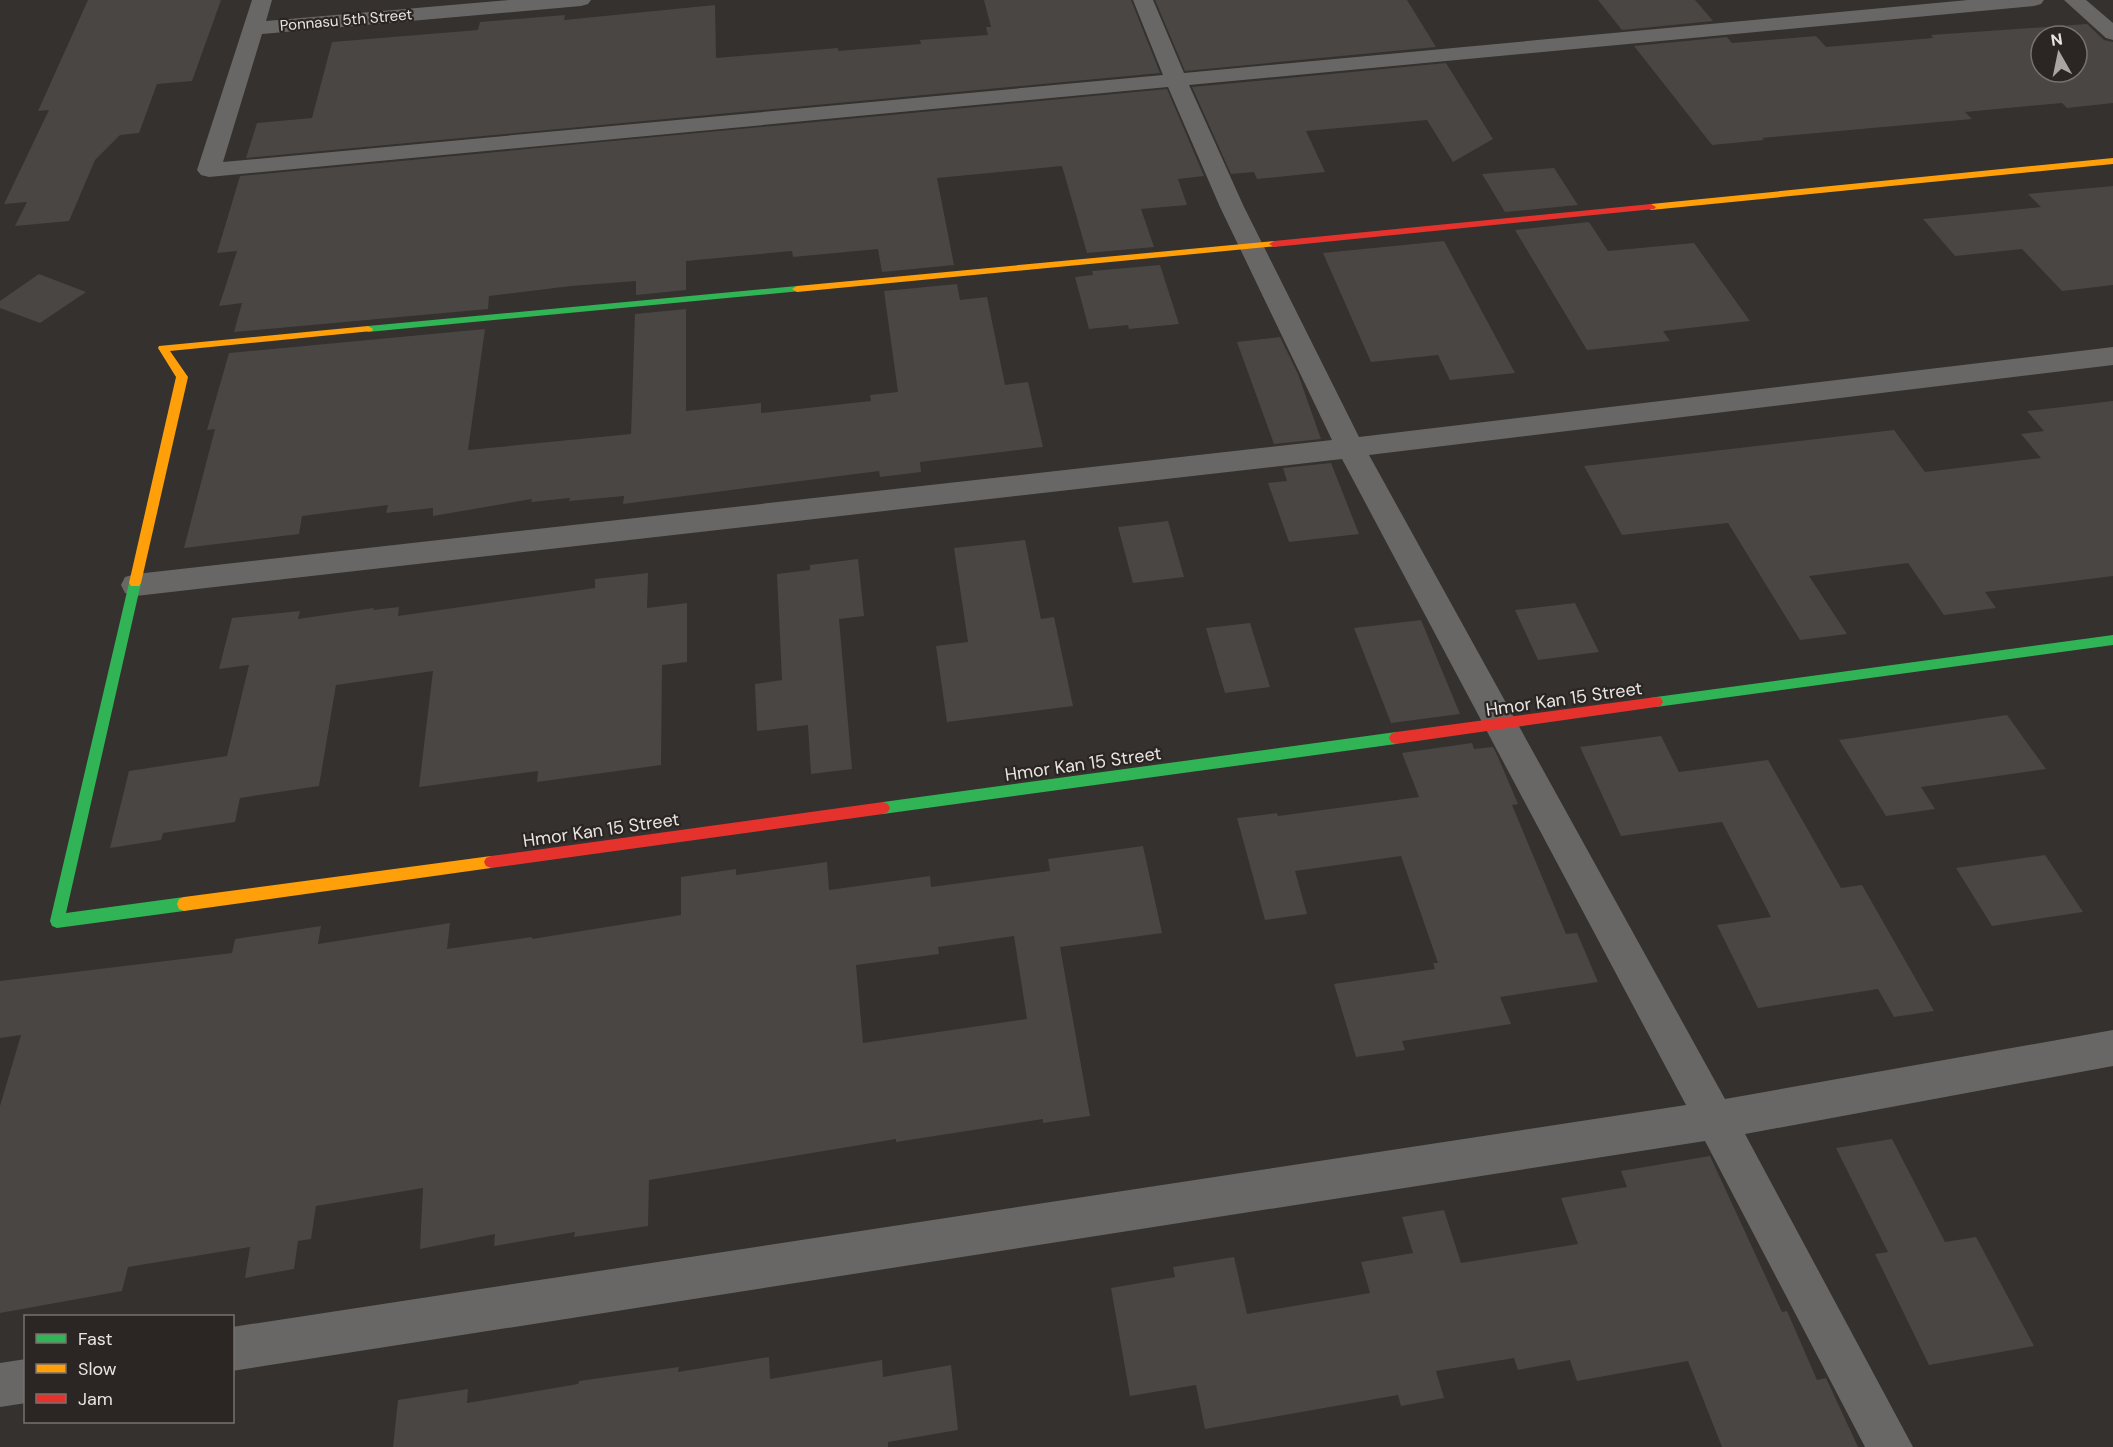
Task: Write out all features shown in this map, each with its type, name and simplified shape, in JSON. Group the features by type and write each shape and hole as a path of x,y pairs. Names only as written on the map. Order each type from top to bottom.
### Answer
{"street":[{"path":"262,0 209,170 2034,0"},
{"name":"Ponnasu 5th Street","path":"255,28 581,0"},
{"path":"1143,0 1174,80 1249,247 1350,448 1717,1120 1890,1447"},
{"path":"2074,0 2113,34"},
{"path":"2113,161 1249,247 163,348 182,377 136,585 1350,448 2113,356"},
{"name":"Hmor Kan 15 Street","path":"136,585 57,921 1500,726 2113,640"},
{"path":"234,1349 1717,1120 2113,1048"},
{"path":"0,1384 24,1381"}],"building":[{"path":"88,0 221,0 192,81 157,84 139,133 120,135 95,160 69,221 15,226 27,202 4,204 49,110 38,111"},
{"path":"984,0 1131,0 1160,73 246,158 257,123 312,118 332,42 478,30 480,22 565,15 564,20 715,5 716,58 838,48 838,51 921,44 920,40 988,35 986,27 991,27"},
{"path":"1155,0 1407,0 1436,47 1185,71"},
{"path":"1598,0 1695,0 1713,21 1622,30"},
{"path":"2089,26 2104,40 2113,42 2113,103 2067,108 2062,103 1965,112 1972,119 1762,138 1764,140 1712,145 1634,46 1727,37 1732,43 1816,36 1826,47 1933,38 1931,35 2029,28 2029,84 2089,84"},
{"path":"1446,63 1493,139 1453,162 1427,120 1306,131 1325,172 1257,179 1254,172 1231,174 1192,87"},
{"path":"1167,89 1204,176 1178,179 1187,205 1141,209 1154,247 1087,253 1062,166 937,178 954,265 882,272 878,249 793,257 792,251 686,261 686,290 636,295 636,281 571,286 489,296 488,309 234,332 242,303 219,306 237,251 217,253 240,176"},
{"path":"1554,168 1578,205 1505,212 1482,174"},
{"path":"2113,186 2113,285 2062,291 2022,249 1955,256 1923,219 2041,207 2028,194"},
{"path":"1589,222 1608,251 1694,243 1750,321 1663,331 1670,341 1587,350 1515,230"},
{"path":"1444,241 1515,373 1450,380 1438,355 1371,362 1323,253"},
{"path":"1160,265 1179,324 1129,329 1128,325 1089,329 1075,277 1093,275 1092,271"},
{"path":"39,274 86,292 40,323 0,308 0,301"},
{"path":"957,284 960,300 987,297 1005,385 1028,382 1043,447 920,462 921,472 880,477 879,471 623,504 624,496 569,501 570,498 531,502 532,499 433,516 433,508 386,513 388,505 302,516 299,534 184,548 215,429 207,430 229,353 485,329 468,450 631,434 635,314 686,309 686,411 761,403 761,413 871,401 870,395 898,392 884,291"},
{"path":"1280,337 1298,374 1321,439 1274,444 1237,342"},
{"path":"2113,401 2113,576 1985,592 1996,608 1944,615 1908,563 1809,576 1847,634 1800,640 1728,523 1622,535 1584,466 1894,430 1925,472 2041,458 2021,434 2044,431 2027,411"},
{"path":"1331,463 1359,534 1289,542 1268,483 1287,481 1283,468"},
{"path":"1168,521 1184,577 1133,583 1118,527"},
{"path":"1025,540 1041,619 1054,617 1073,706 947,722 936,646 968,642 954,548"},
{"path":"858,559 864,616 839,619 852,769 811,774 808,725 757,731 755,684 782,680 777,574 810,570 810,565"},
{"path":"648,573 647,608 687,603 687,662 662,665 661,765 537,782 538,771 419,787 433,671 336,685 319,786 240,798 235,822 163,833 161,840 110,848 129,771 227,756 249,665 219,669 232,618 300,611 298,619 374,608 373,610 399,607 398,616 595,588 595,579"},
{"path":"1575,603 1599,652 1538,660 1515,610"},
{"path":"1421,620 1460,714 1391,723 1354,628"},
{"path":"1250,623 1270,687 1225,693 1206,628"},
{"path":"2007,715 2046,769 1921,787 1935,809 1886,816 1839,740"},
{"path":"1661,736 1679,772 1768,760 1841,888 1862,885 1934,1011 1894,1017 1878,989 1758,1008 1717,925 1771,917 1722,822 1621,836 1580,747"},
{"path":"1472,743 1474,749 1493,747 1518,804 1512,805 1566,934 1577,933 1598,982 1500,997 1511,1024 1402,1041 1405,1050 1356,1057 1334,984 1435,969 1433,963 1438,963 1401,856 1295,871 1307,914 1265,920 1237,818 1277,813 1278,816 1419,797 1402,753"},
{"path":"1143,846 1162,933 1060,947 1090,1116 1043,1123 1043,1119 896,1142 896,1139 649,1180 648,1226 574,1237 575,1232 494,1246 495,1234 420,1249 423,1188 316,1206 311,1239 298,1241 294,1269 245,1278 250,1247 128,1267 122,1291 0,1313 0,1106 21,1035 0,1038 0,981 232,953 235,939 321,926 318,944 450,923 447,949 532,937 532,939 681,915 681,877 736,869 736,875 827,862 829,890 930,876 931,887 1050,871 1048,859","holes":["1014,936 1027,1019 863,1043 856,965 939,954 938,947"]},
{"path":"2045,855 2083,912 1992,926 1956,868"},
{"path":"1892,1139 1945,1242 1976,1237 2034,1346 1929,1365 1875,1254 1888,1252 1836,1148"},
{"path":"1710,1156 1782,1312 1787,1311 1817,1380 1826,1378 1858,1447 1722,1447 1688,1361 1577,1381 1570,1360 1518,1370 1514,1358 1436,1371 1444,1398 1401,1406 1398,1395 1205,1429 1196,1385 1130,1396 1111,1288 1175,1277 1173,1267 1234,1257 1247,1314 1370,1293 1361,1262 1413,1253 1402,1217 1444,1210 1461,1263 1578,1244 1561,1198 1627,1187 1621,1171"},
{"path":"769,1357 770,1379 882,1360 883,1377 951,1365 958,1430 888,1442 888,1447 393,1447 398,1400 468,1389 467,1403 578,1384 579,1381 679,1367 678,1372"}],"traffic: fast":[{"path":"368,329 797,289"},
{"path":"135,583 57,921 184,904"},
{"path":"1656,702 2113,640"},
{"path":"883,808 1396,738"}],"traffic: slow":[{"path":"1651,207 2113,161"},
{"path":"797,289 1274,244"},
{"path":"135,583 182,377 163,348 368,329"},
{"path":"184,904 491,862"}],"traffic: jam":[{"path":"1274,244 1651,207"},
{"path":"1396,738 1656,702"},
{"path":"491,862 883,808"}]}
